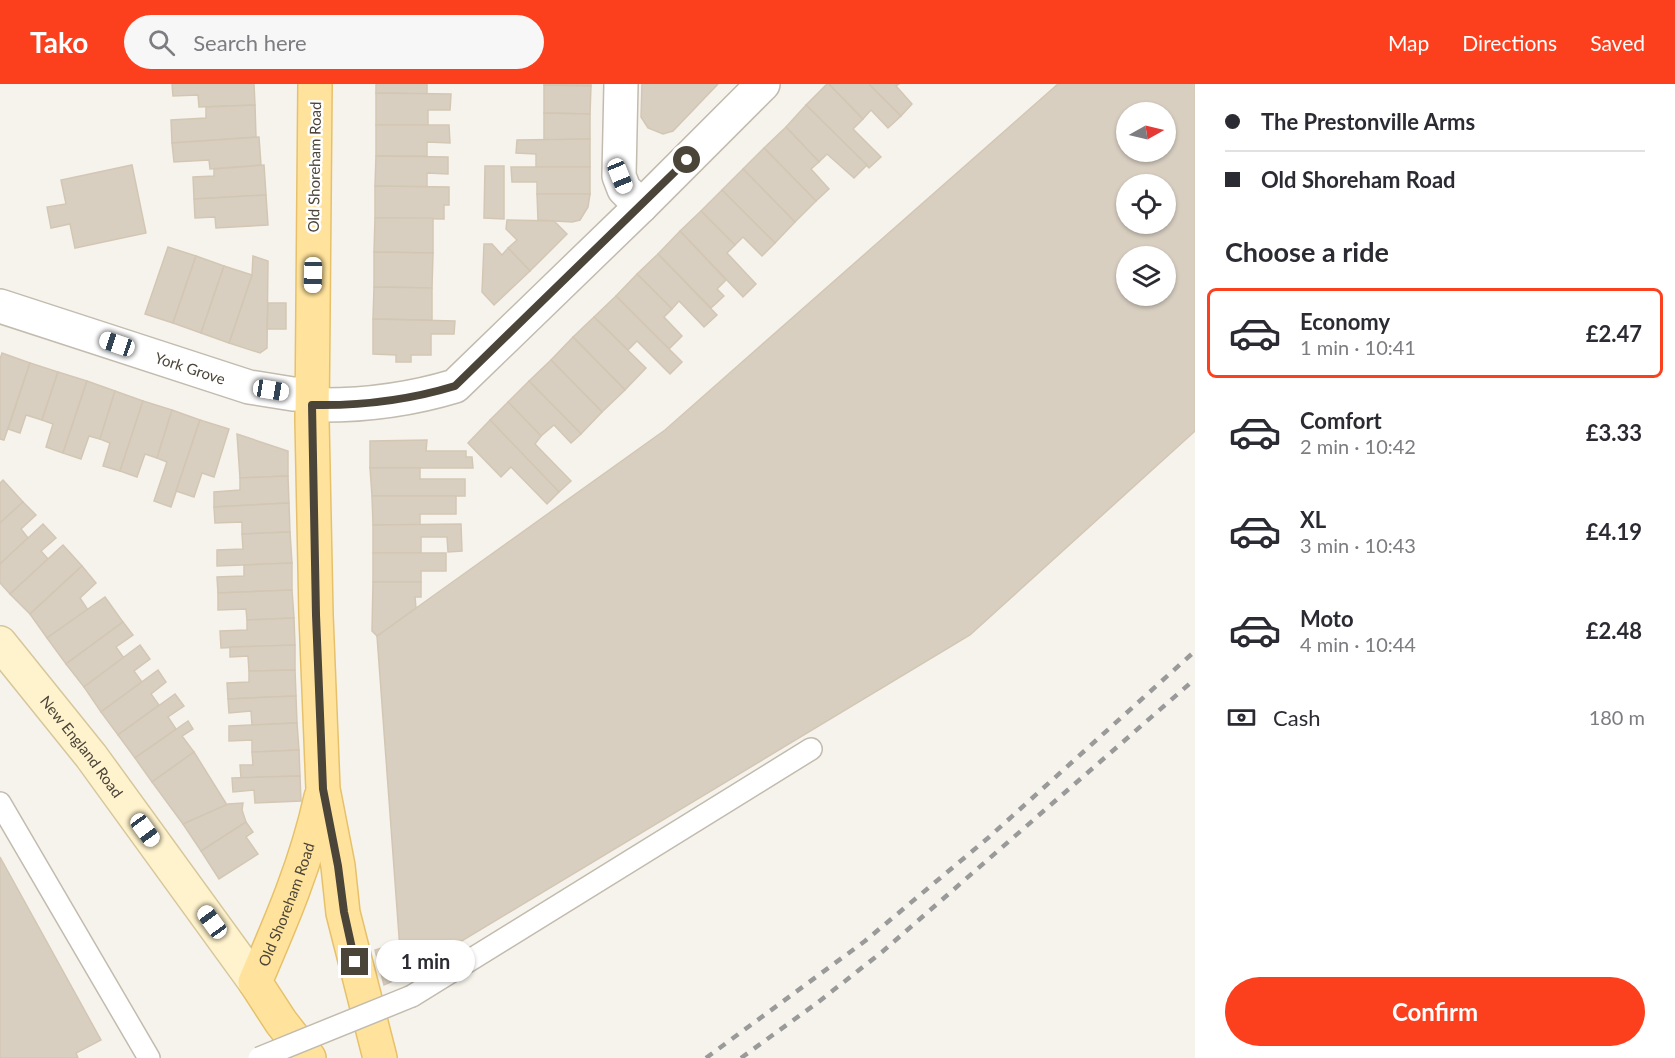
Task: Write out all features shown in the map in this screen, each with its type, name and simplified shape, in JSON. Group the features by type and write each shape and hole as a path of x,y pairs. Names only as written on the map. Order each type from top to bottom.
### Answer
{"main road":[{"name":"Old Shoreham Road","path":"315,84 312,400 316,615 323,789 338,866 344,912 380,1058"},
{"name":"New England Road","path":"0,643 91,756 309,1058"},
{"name":"Old Shoreham Road","path":"255,982 286,912 314,830 323,789"}],"street":[{"path":"621,84 620,176 624,189 641,206"},
{"name":"York Grove","path":"0,306 249,387 292,394 331,405 398,400 455,386 763,84"}],"lane":[{"path":"259,1058 412,996 811,749"},
{"path":"0,803 149,1058"}],"building":[{"path":"172,84 254,84 255,105 199,107 198,95 173,96"},
{"path":"376,84 427,84 427,94 376,93"},
{"path":"591,84 591,86 544,85"},
{"path":"642,84 718,84 673,131 663,134 648,128 641,117"},
{"path":"827,84 863,119 853,129 881,157 869,168 806,105"},
{"path":"829,84 869,84 901,116 888,128 871,110 863,119"},
{"path":"869,84 899,84 896,86 912,104 901,116"},
{"path":"1058,84 1195,84 1195,431 970,635 402,977 377,636 665,430"},
{"path":"544,85 591,86 590,114 544,113"},
{"path":"376,93 451,94 450,110 428,110 428,125 376,125"},
{"path":"255,105 256,137 172,143 171,120 206,118 206,107"},
{"path":"806,105 867,165 854,178 827,154 819,162 786,127"},
{"path":"544,113 590,114 590,139 544,140"},
{"path":"376,125 449,125 450,143 427,142 427,156 376,156"},
{"path":"786,127 819,162 811,169 829,189 816,201 764,148"},
{"path":"259,137 261,165 210,169 209,160 174,162 172,143"},
{"path":"590,139 590,167 536,167 536,154 516,153 517,140"},
{"path":"764,148 816,201 795,222 743,169"},
{"path":"376,156 448,157 448,174 427,173 427,187 375,186"},
{"path":"132,165 146,233 75,248 70,224 51,228 47,207 66,204 61,180"},
{"path":"264,165 266,195 194,199 193,177 214,176 214,169"},
{"path":"485,166 504,166 504,219 484,218"},
{"path":"511,167 590,167 590,194 537,194 537,182 512,182"},
{"path":"743,169 795,222 775,243 722,190"},
{"path":"375,186 449,187 449,205 444,205 444,219 375,218"},
{"path":"722,190 775,243 762,256 743,237 735,245 701,211"},
{"path":"537,194 590,194 588,207 580,220 572,222 538,220"},
{"path":"266,195 268,225 216,228 215,217 195,218 194,199"},
{"path":"701,211 735,245 727,253 756,284 743,297 680,231"},
{"path":"375,218 433,218 433,253 374,252"},
{"path":"507,220 554,221 567,234 530,271 508,248 517,240 506,229"},
{"path":"680,231 726,280 717,289 724,296 711,308 658,254"},
{"path":"484,244 492,244 502,255 508,248 530,271 494,305 482,292"},
{"path":"168,247 196,256 173,323 145,314"},
{"path":"374,252 433,253 432,288 374,287"},
{"path":"658,254 717,315 704,327 679,301 672,309 637,274"},
{"path":"196,256 224,266 201,333 173,323"},
{"path":"253,256 268,261 267,348 260,353 229,343 252,275"},
{"path":"224,266 252,275 229,343 201,333"},
{"path":"637,274 672,309 664,317 682,336 669,349 616,296"},
{"path":"374,287 432,288 432,320 373,319"},
{"path":"616,296 682,362 670,374 637,341 628,350 594,317"},
{"path":"268,303 286,303 286,329 267,329"},
{"path":"594,317 646,368 625,390 573,337"},
{"path":"373,319 455,321 454,334 431,334 431,355 411,355 411,362 396,362 396,355 373,354"},
{"path":"573,337 625,390 602,412 551,360"},
{"path":"2,353 30,363 4,440 0,439 0,359"},
{"path":"551,360 602,412 581,434 529,381"},
{"path":"30,363 58,372 42,420 26,415 20,433 8,429"},
{"path":"58,372 87,381 63,453 46,447 53,424 42,420"},
{"path":"87,381 115,391 100,439 89,436 81,459 63,453"},
{"path":"529,381 581,434 571,443 554,425 541,436 508,402"},
{"path":"115,391 143,401 120,471 103,466 110,443 100,439"},
{"path":"143,401 172,410 157,458 145,454 137,477 120,471"},
{"path":"508,402 541,436 535,444 571,481 559,492 490,420"},
{"path":"172,410 200,420 171,507 154,501 167,462 157,458"},
{"path":"200,420 229,429 214,477 202,473 194,497 176,491"},
{"path":"490,420 559,492 547,504 511,467 501,477 468,443"},
{"path":"237,434 288,451 288,476 240,478"},
{"path":"427,440 426,451 466,451 466,457 472,457 473,468 370,468 370,441"},
{"path":"370,468 420,468 420,479 465,479 465,496 372,496"},
{"path":"288,476 289,503 214,507 214,492 240,490 240,478"},
{"path":"3,480 23,502 0,523 0,483"},
{"path":"372,496 456,496 456,514 420,514 420,525 373,525"},
{"path":"23,502 36,515 21,529 28,538 0,564 0,523"},
{"path":"289,503 290,532 242,534 242,522 215,523 214,507"},
{"path":"43,524 56,538 41,551 48,559 10,594 0,583 0,564"},
{"path":"461,524 462,551 448,552 447,537 421,537 421,553 373,553 373,525"},
{"path":"290,532 292,563 217,566 217,550 243,549 242,534"},
{"path":"63,545 82,566 30,614 10,594"},
{"path":"373,553 446,553 446,571 421,571 421,582 373,582"},
{"path":"292,563 292,590 218,593 217,577 244,576 244,565"},
{"path":"82,566 96,583 80,598 88,610 47,638 30,614"},
{"path":"373,582 421,582 421,597 415,597 416,608 377,636 372,631"},
{"path":"292,590 294,618 247,620 246,609 218,610 218,593"},
{"path":"105,597 123,622 66,664 47,638"},
{"path":"294,618 295,645 221,648 220,631 247,630 247,620"},
{"path":"123,622 133,635 116,647 124,658 84,687 66,664"},
{"path":"140,645 150,659 134,671 142,682 101,712 84,687"},
{"path":"295,645 295,670 249,671 248,656 230,657 230,647"},
{"path":"158,670 166,682 151,694 159,705 118,735 101,712"},
{"path":"295,670 296,696 228,699 227,683 249,682 249,671"},
{"path":"175,694 184,706 168,717 176,729 135,758 118,735"},
{"path":"296,696 297,723 252,725 251,711 229,713 228,699"},
{"path":"188,721 193,729 182,736 194,752 152,782 135,758"},
{"path":"297,723 299,750 252,752 252,740 229,741 229,726"},
{"path":"299,750 300,776 241,778 240,765 253,765 252,752"},
{"path":"194,752 227,805 183,824 152,782"},
{"path":"300,776 301,801 255,803 254,790 233,792 232,778"},
{"path":"243,803 242,810 246,822 201,851 183,824 228,804"},
{"path":"246,822 253,832 246,837 258,854 219,879 201,851"},
{"path":"0,857 101,1040 76,1053 78,1058 0,1058"},
{"path":"399,943 402,977 384,985 375,950"}],"railway":[{"path":"706,1058 865,941 988,838 1195,651"},
{"path":"741,1058 882,952 1195,679"}],"route":[{"path":"355,962 339,889 338,866 323,789 316,615 312,405 398,400 455,386 687,160"}]}
